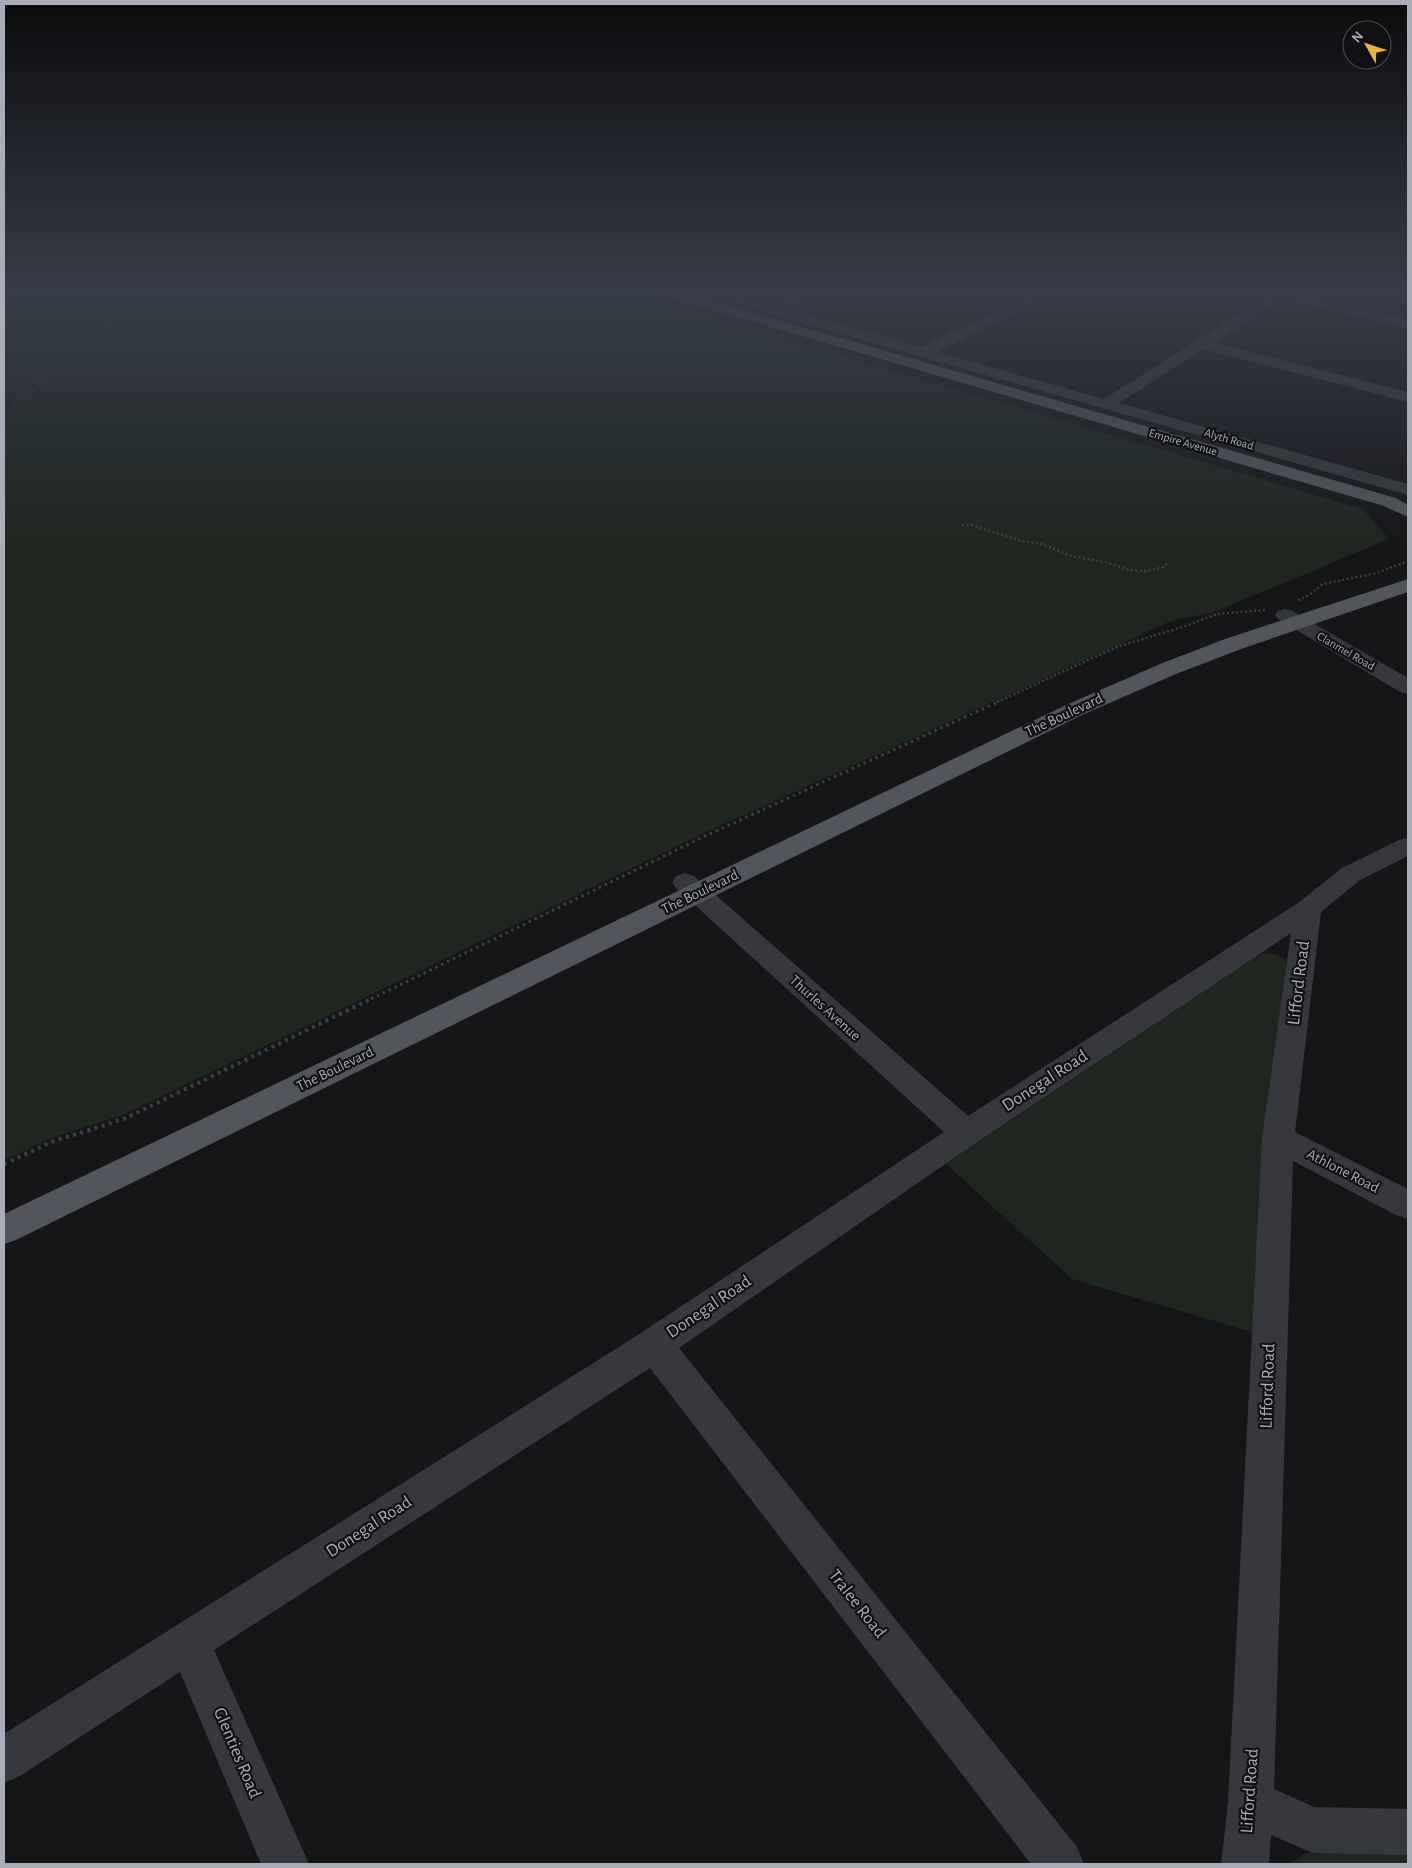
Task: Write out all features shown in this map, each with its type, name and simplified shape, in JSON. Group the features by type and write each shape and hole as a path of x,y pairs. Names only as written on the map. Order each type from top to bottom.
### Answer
{"main road":[{"name":"Empire Avenue","path":"962,377 1399,503 1408,512"},
{"name":"The Boulevard","path":"4,1210 691,888 1074,710 1168,669 1287,612 1408,572"},
{"name":"The Boulevard","path":"1287,612 1408,585"},
{"name":"The Boulevard","path":"4,1230 691,888"}],"street":[{"name":"Alyth Road","path":"1013,377 1408,490"},
{"path":"1107,404 1149,377"},
{"path":"1330,377 1408,397"},
{"name":"Clanmel Road","path":"1287,612 1408,687"},
{"name":"Donegal Road","path":"4,1760 654,1344 966,1133 1308,909 1350,874 1408,846"},
{"name":"Thurles Avenue","path":"691,888 966,1133"},
{"name":"Lifford Road","path":"1244,1864 1251,1802 1278,1138 1308,909"},
{"name":"Athlone Road","path":"1278,1138 1408,1205"},
{"name":"Tralee Road","path":"654,1344 1060,1864"},
{"name":"Glenties Road","path":"189,1642 285,1864"},
{"path":"1251,1802 1313,1830 1408,1832"}],"path":[{"path":"14,408 16,402 42,384 32,379 35,377"},
{"path":"962,525 971,525 1022,541 1040,544 1072,556 1110,563 1129,570 1148,571 1163,567 1168,562"},
{"path":"4,1164 54,1141 124,1119 703,838 1118,646 1180,628 1217,614 1287,612 1323,584 1335,580 1360,578 1408,561"}],"shaded area":[{"path":"4,377 915,377 1363,509 1389,539 1214,612 1171,621 700,835 123,1115 54,1137 4,1160"},
{"path":"1264,953 1278,956 1290,965 1262,1335 1072,1279 944,1162 1253,958"},
{"path":"1329,1850 1408,1854 1408,1864 1288,1864 1307,1853"}]}
